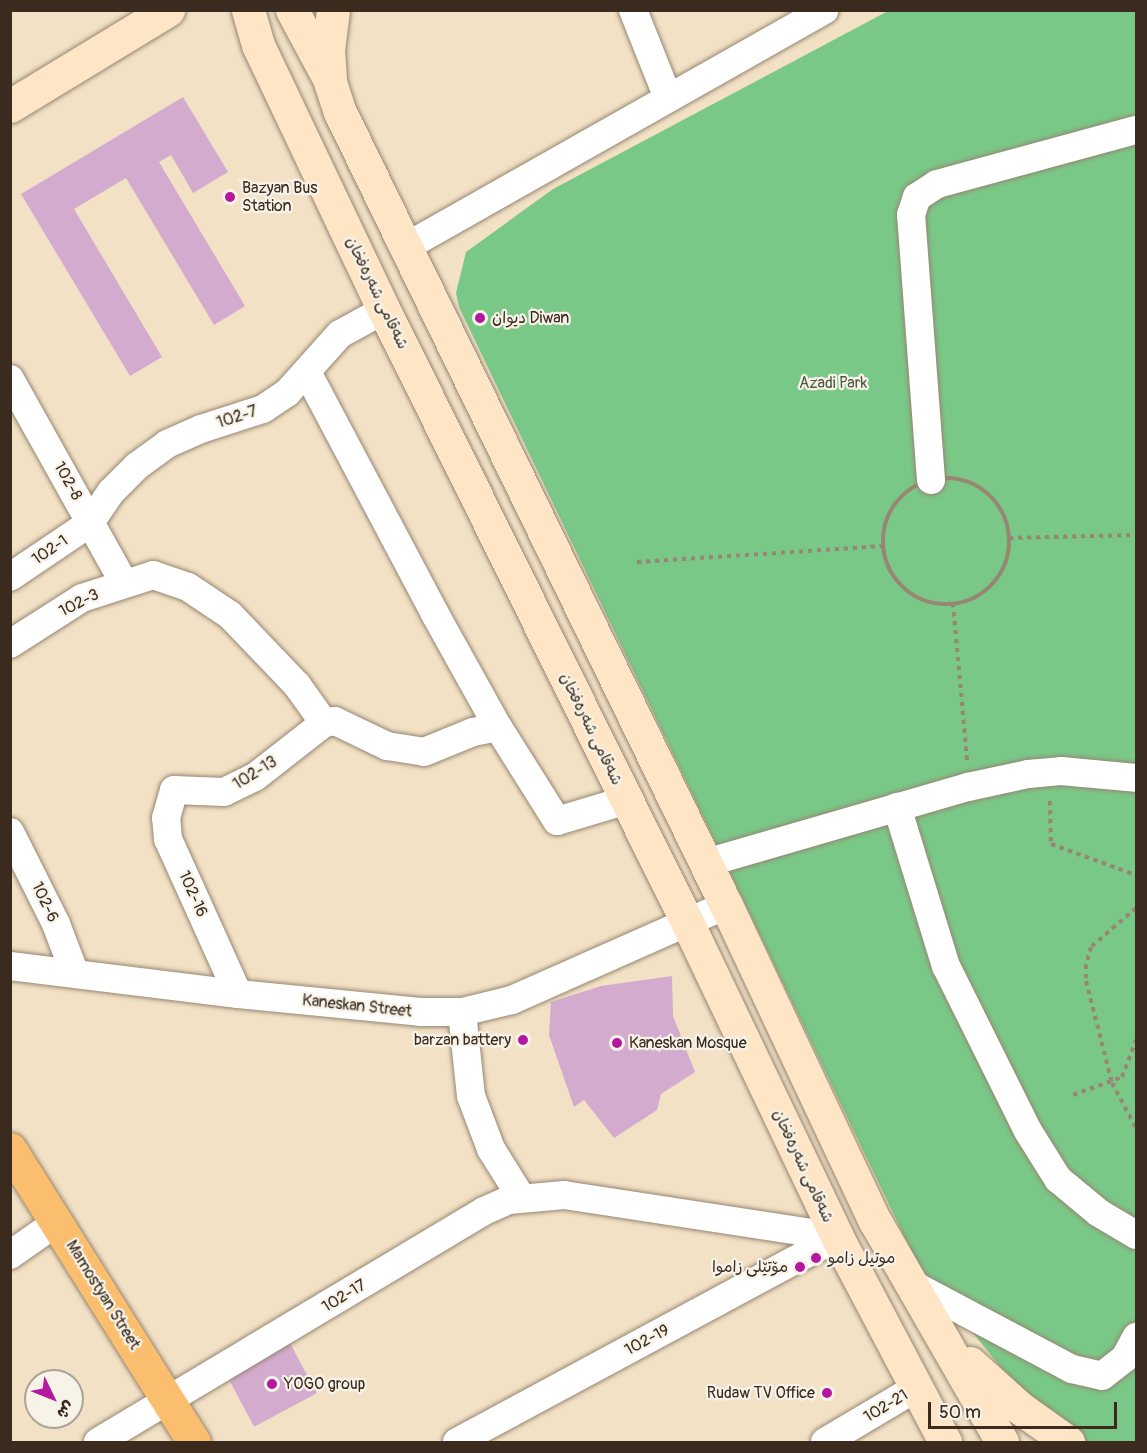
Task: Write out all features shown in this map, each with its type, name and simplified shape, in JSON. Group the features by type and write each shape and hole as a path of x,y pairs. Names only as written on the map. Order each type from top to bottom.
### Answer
{"main road":[{"path":"10,81 123,10"},
{"path":"10,106 168,10"},
{"name":"شەقامی شەرەفخان","path":"248,10 258,45 384,309 688,924 837,1237 945,1443"},
{"path":"292,10 330,82 340,112 404,248 706,863 875,1221 910,1283 945,1336 1002,1443"},
{"path":"330,82 328,50 333,10"},
{"name":"Mamostyan Street","path":"10,1149 195,1443"},
{"path":"945,1336 993,1386 1068,1443"}],"street":[{"path":"633,10 668,98"},
{"path":"404,248 668,98 787,20 824,10"},
{"path":"931,480 911,215 917,197 937,184 1137,130"},
{"name":"102-7","path":"90,523 111,492 160,450 201,429 263,409 307,372 340,334 384,309"},
{"path":"307,372 498,727 557,821 627,800"},
{"name":"102-8","path":"10,379 124,583"},
{"name":"102-1","path":"10,577 90,523"},
{"name":"102-3","path":"10,644 82,597 153,575 188,587 230,615 278,663 324,723"},
{"path":"324,723 335,721 387,746 424,752 473,732 498,727"},
{"name":"102-13","path":"174,790 224,792 255,777 324,723"},
{"path":"706,863 968,787 1061,771 1137,778"},
{"name":"102-16","path":"174,790 166,818 168,839 238,994"},
{"path":"897,807 946,966 1028,1131 1058,1179 1099,1214 1137,1235"},
{"name":"102-6","path":"10,832 56,924 75,974"},
{"name":"Kaneskan Street","path":"10,966 238,994 420,1012 462,1012 512,1000 688,924 726,905"},
{"path":"462,1012 471,1096 491,1149 521,1197"},
{"name":"102-17","path":"98,1443 484,1211 521,1197 564,1195 837,1237"},
{"path":"10,1255 57,1222"},
{"name":"102-19","path":"457,1443 837,1237"},
{"path":"910,1283 1072,1369 1102,1376 1125,1358 1137,1337"},
{"name":"102-21","path":"825,1443 916,1388"}],"path":[{"path":"961,479 980,488 996,502 1006,521 1008,538 1005,562 996,580 980,594 953,603 921,600 904,589 890,573 883,546 883,533 895,504 919,484 931,480 961,479"},
{"path":"1008,538 1137,535"},
{"path":"637,562 883,546"},
{"path":"953,603 966,714 968,787"},
{"path":"1050,801 1051,844 1137,874"},
{"path":"1137,908 1091,947 1086,965 1086,981 1112,1083 1137,1128"},
{"path":"1073,1095 1112,1083 1122,1077 1137,1040"}],"green space":[{"name":"Azadi Park","path":"888,11 1136,11 1136,1442 1090,1442 1076,1437 1003,1370 918,1265 459,307 456,293 466,252 553,189"}],"building":[{"path":"183,97 228,172 193,193 171,155 159,162 245,306 214,325 126,178 74,209 162,357 130,376 21,194"},
{"path":"672,976 673,1016 695,1072 661,1094 657,1110 614,1138 584,1100 574,1107 549,1035 551,1002 601,986"},
{"name":"YOGO group","path":"290,1343 317,1393 254,1427 227,1376"}],"place":[{"name":"Bazyan Bus Station","path":"230,197"},
{"name":"دیوان Diwan","path":"480,318"},
{"name":"barzan battery","path":"523,1040"},
{"name":"Kaneskan Mosque","path":"617,1043"},
{"name":"موتيل زامو","path":"816,1258"},
{"name":"مۆتێلی زاموا","path":"800,1267"},
{"name":"YOGO group","path":"272,1384"},
{"name":"Rudaw TV Office","path":"827,1393"}]}
